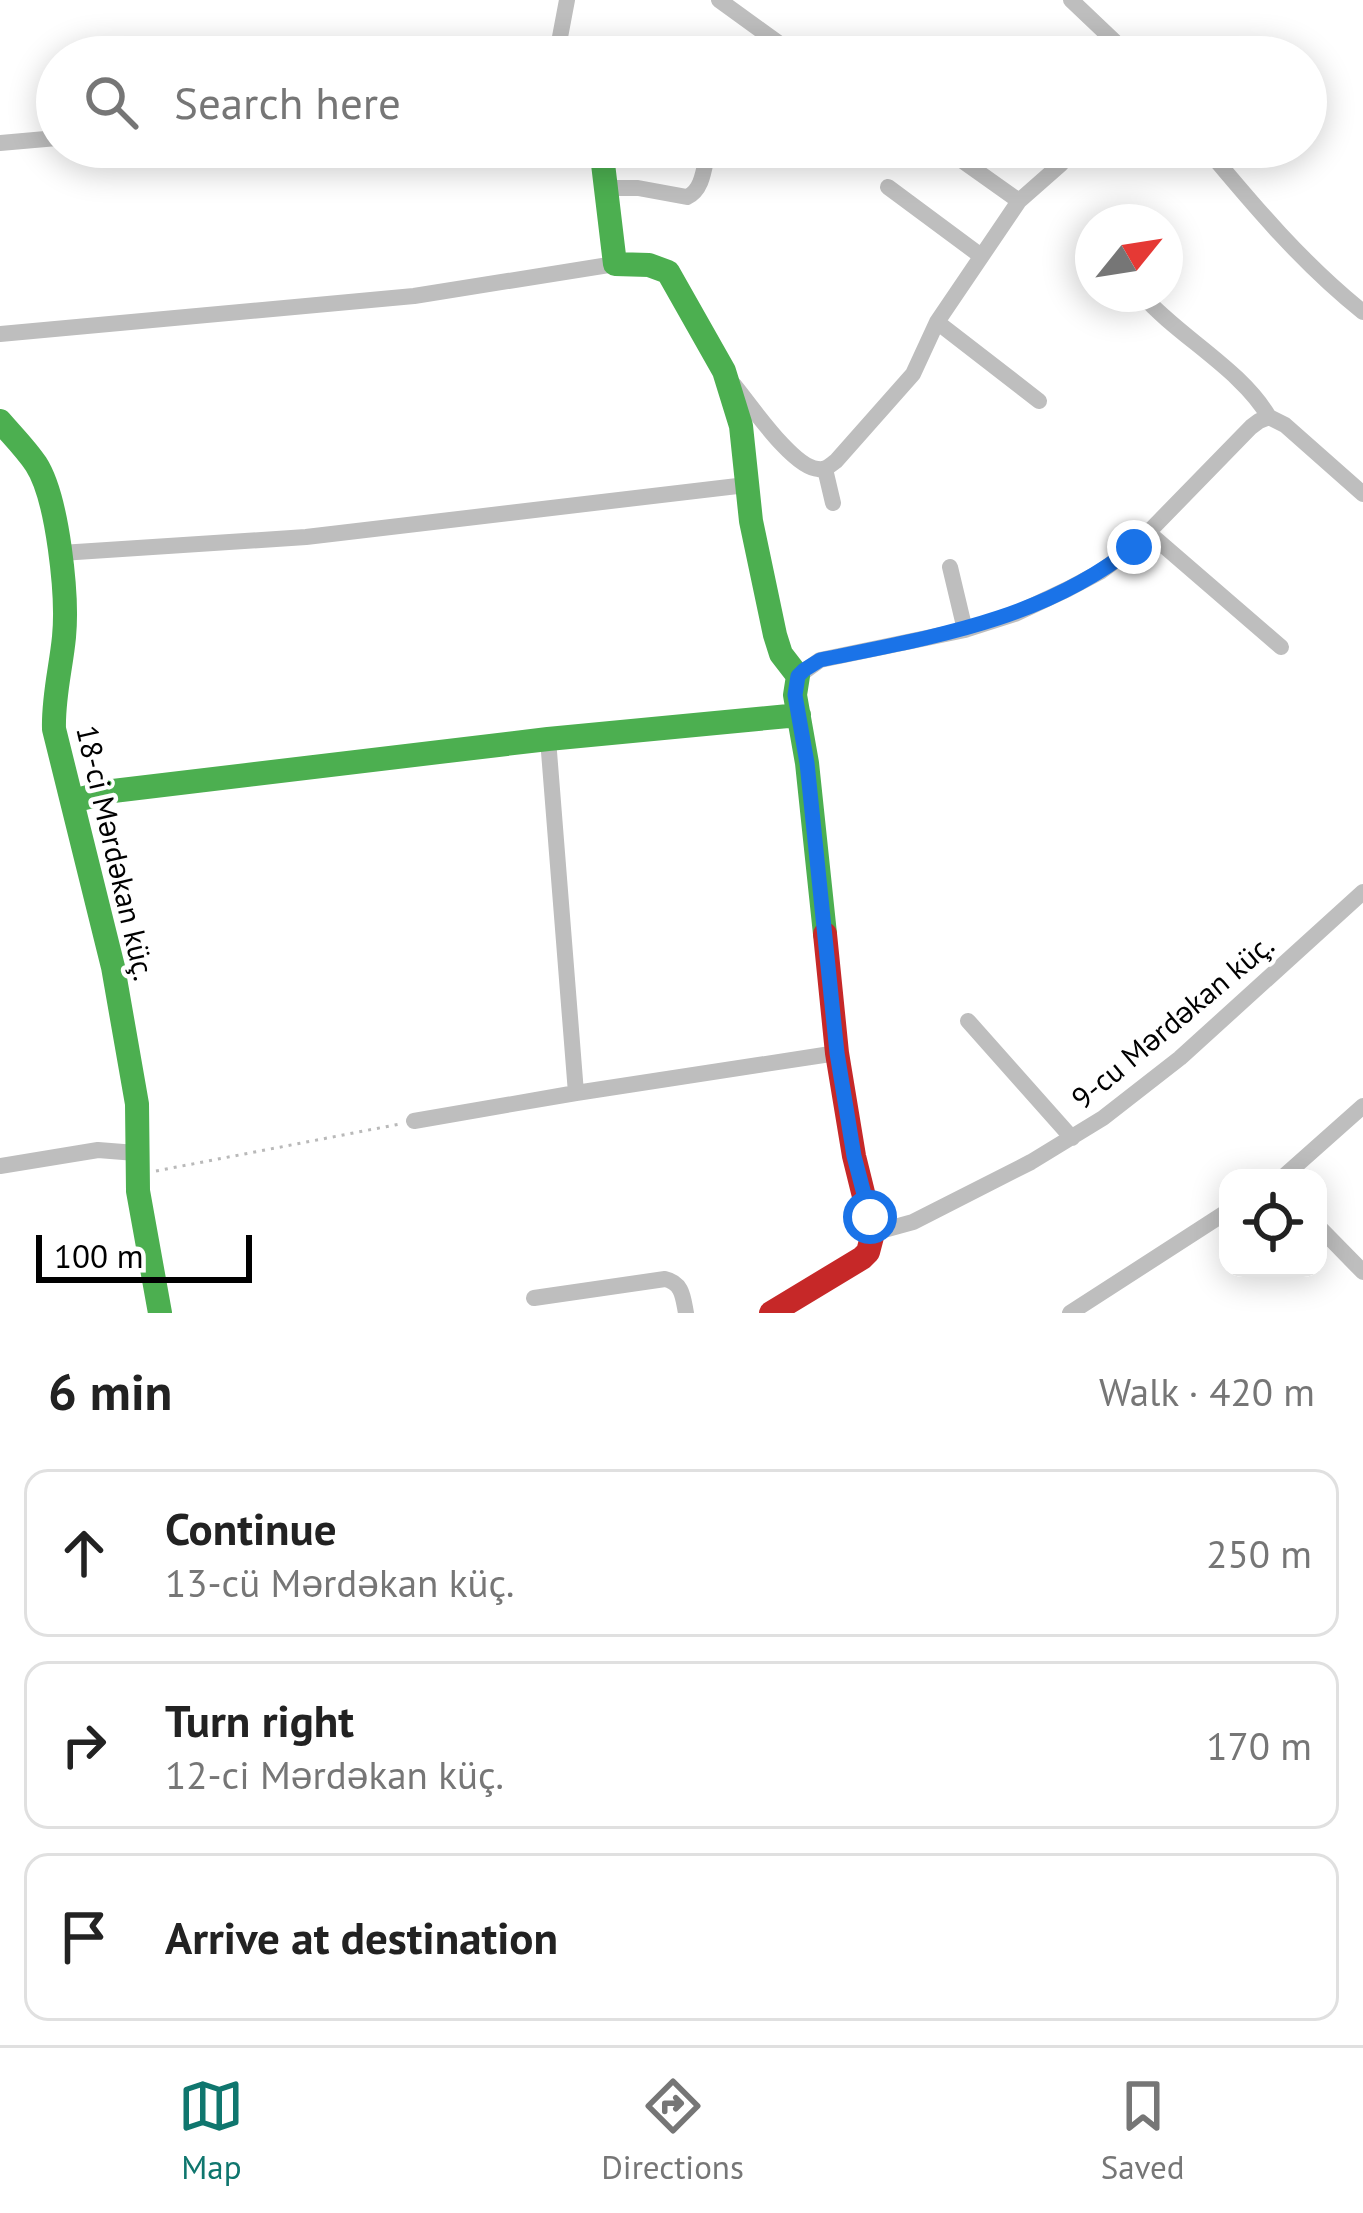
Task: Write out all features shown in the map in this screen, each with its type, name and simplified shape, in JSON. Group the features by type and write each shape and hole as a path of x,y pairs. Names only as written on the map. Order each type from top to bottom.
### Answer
{"street":[{"path":"560,36 567,0"},
{"path":"719,0 768,36"},
{"path":"1071,0 1109,36"},
{"path":"0,143 36,140"},
{"path":"604,168 615,264"},
{"path":"607,188 693,196 704,168"},
{"path":"973,168 1019,201"},
{"path":"0,334 414,296 615,264 649,263 668,272 724,371 770,430 804,465 826,469 913,374 937,322 1019,201 1056,168"},
{"path":"1223,168 1279,234 1363,312"},
{"path":"888,187 981,256"},
{"path":"1158,312 1252,394 1269,417 1285,425 1363,494"},
{"path":"937,322 1039,401"},
{"path":"724,371 743,443 746,485 775,635 786,662 798,676"},
{"path":"771,1313 862,1258 873,1233 837,1053 807,763 795,695 798,676 820,660 965,630 1015,614 1068,589 1118,560 1251,427 1269,417"},
{"name":"18-ci Mərdəkan küç.","path":"0,422 37,465 52,502 61,553 64,635 54,730 113,967 137,1104 136,1162 160,1313"},
{"path":"743,443 770,430"},
{"path":"826,469 833,503"},
{"path":"61,553 306,537 746,485"},
{"path":"1149,533 1281,647"},
{"path":"950,567 965,630"},
{"path":"72,801 113,791 548,739 799,715"},
{"path":"548,739 576,1093"},
{"name":"9-cu Mərdəkan küç.","path":"873,1233 913,1222 1072,1138 1154,1081 1363,892"},
{"path":"968,1022 1072,1138"},
{"path":"414,1121 837,1053"},
{"path":"1292,1169 1363,1106"},
{"path":"0,1166 98,1150 136,1162"},
{"path":"1070,1313 1219,1217"},
{"path":"1327,1235 1363,1272"},
{"path":"534,1298 665,1279 680,1287 686,1313"}],"path":[{"path":"136,1162 169,1169 414,1121"}],"traffic: fast":[{"path":"604,168 615,264 649,265 668,272 724,371 741,426 751,521 775,635 781,654 798,676 795,695 825,934"},
{"path":"0,421 36,464 56,523 65,619 54,729 113,967 137,1104 138,1191 160,1313"},
{"path":"72,801 113,791 548,739 799,715"}],"traffic: jam":[{"path":"771,1313 862,1258 873,1233 837,1053 825,934"}],"route":[{"path":"870,1217 854,1156 837,1053 807,763 795,695 798,676 820,660 965,630 1015,614 1100,572 1134,547"}]}
